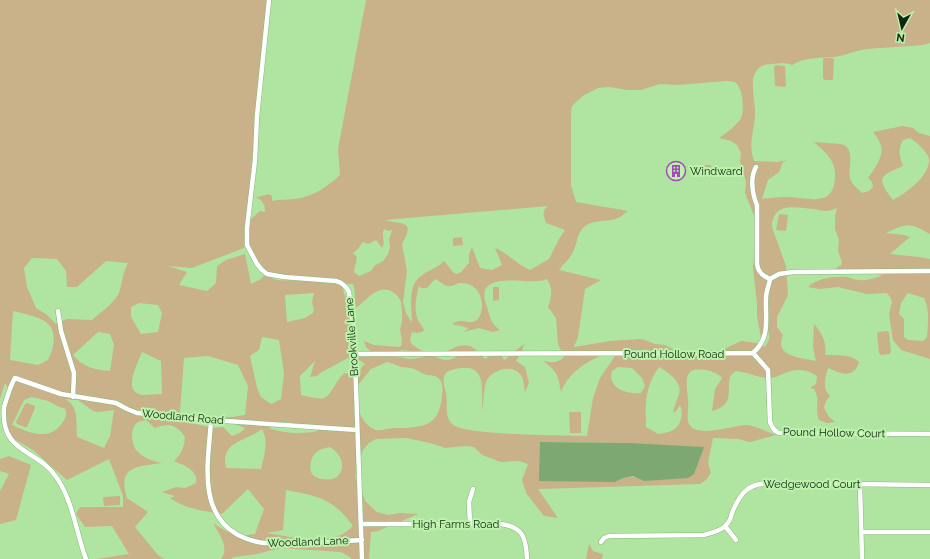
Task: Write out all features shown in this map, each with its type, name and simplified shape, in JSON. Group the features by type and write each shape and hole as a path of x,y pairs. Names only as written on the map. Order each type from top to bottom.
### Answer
{"street":[{"name":"Brookville Lane","path":"269,0 257,116 255,160 246,228 247,245 257,264 267,274 284,277 336,281 346,286 349,292 354,354 362,559"},
{"path":"756,167 753,172 753,196 757,205 757,264 759,272 764,277 770,279 779,274 793,272 930,271"},
{"path":"753,353 760,347 765,335 766,296 770,279"},
{"path":"58,311 61,331 74,373 73,397"},
{"name":"Pound Hollow Road","path":"354,354 753,353"},
{"name":"Pound Hollow Court","path":"753,353 768,370 770,422 773,429 779,433 930,434"},
{"name":"Woodland Road","path":"86,559 66,494 56,476 36,458 15,448 3,433 2,415 15,378 73,397 116,403 137,413 211,420 357,430"},
{"name":"Woodland Lane","path":"211,420 208,493 215,512 222,523 230,530 256,543 362,540"},
{"name":"Wedgewood Court","path":"726,526 741,495 758,484 930,485"},
{"path":"860,484 862,559"},
{"path":"470,524 470,502 473,489"},
{"name":"High Farms Road","path":"361,524 501,524 515,528 524,538 526,545 526,559"},
{"path":"601,542 604,538 610,536 704,535 714,533 726,526 736,540"},
{"path":"861,532 930,532"}],"shaded area":[{"path":"0,0 267,0 244,248 192,268 168,266 187,272 179,285 207,291 216,283 217,266 226,260 245,254 251,284 261,279 267,272 251,252 249,245 248,226 251,219 260,211 265,212 263,203 256,197 270,195 272,196 272,201 301,198 319,191 340,175 338,149 366,0 930,0 930,43 923,45 861,50 837,56 807,59 792,65 784,63 771,64 762,66 757,70 754,76 753,84 755,115 751,149 754,161 777,162 787,160 783,162 779,172 768,180 762,199 784,197 819,199 826,197 831,192 834,185 835,173 831,159 813,142 842,144 847,148 850,156 851,180 862,193 869,191 873,187 872,182 868,178 878,163 882,150 878,139 873,132 903,126 913,128 919,133 930,136 930,234 917,227 908,225 886,233 910,237 890,254 930,259 930,359 901,350 893,340 889,314 892,302 887,293 867,294 838,287 819,289 808,287 816,282 832,277 847,277 856,280 865,280 883,275 835,269 841,265 842,262 838,251 839,240 835,229 837,208 825,211 794,207 781,209 773,218 772,227 786,266 788,295 777,317 777,327 783,335 781,344 782,349 790,355 816,361 813,347 814,324 823,338 825,355 848,356 859,362 854,371 846,374 828,368 825,379 825,387 830,396 826,401 824,408 829,417 835,422 827,423 819,420 816,393 814,389 810,388 816,384 817,376 810,372 793,370 770,378 736,371 731,375 729,380 728,397 726,403 712,411 715,389 722,378 710,371 698,369 692,370 687,377 687,382 688,418 689,424 693,428 707,431 747,425 776,435 750,442 738,439 713,438 708,462 711,473 706,480 700,484 538,489 558,518 544,516 526,493 522,480 528,464 519,461 501,462 482,455 474,447 465,446 445,448 406,438 376,439 369,443 363,450 355,477 366,502 377,512 388,515 400,513 418,514 378,531 371,532 370,559 351,559 341,552 280,548 257,554 234,557 231,559 221,559 224,545 221,536 213,523 232,534 255,534 264,509 248,489 222,514 202,511 182,505 170,498 175,496 162,492 176,487 185,488 196,483 196,478 193,471 174,461 181,453 183,447 185,437 182,433 176,427 169,425 155,428 146,420 140,421 133,428 133,444 136,450 145,457 162,463 137,467 131,470 127,474 125,487 127,498 148,512 135,527 158,555 164,559 97,559 129,554 112,526 85,527 76,514 80,507 123,507 123,496 109,459 67,480 33,450 9,436 5,420 8,388 5,383 0,399","holes":["726,81 735,82 739,87 743,102 742,117 728,132 719,138 731,141 737,145 741,153 740,161 746,182 745,193 758,226 753,267 757,316 761,338 768,330 769,335 769,339 764,347 757,343 741,341 708,357 675,350 665,345 655,344 642,339 610,341 574,347 578,337 585,289 601,280 559,270 572,255 577,239 584,227 592,222 616,219 628,211 576,202 571,185 572,106 584,95 598,88 610,87 627,90 641,90 660,84 678,85","910,138 924,150 929,159 926,172 921,178 904,193 893,200 882,182 885,175 903,166 900,148 903,140","548,206 544,213 546,223 565,230 549,259 530,270 495,248 502,265 492,270 480,268 472,247 469,254 469,263 461,272 457,274 454,273 444,261 421,276 414,285 411,298 412,323 406,313 403,302 407,271 402,244 408,230 405,224 384,220","384,229 388,231 392,230 389,240 390,247 388,254 383,261 374,266 371,271 359,276 354,272 357,257 353,253 363,242 368,244 376,240 382,248 384,243","32,258 57,259 66,271 67,287 77,287 106,261 128,263 119,293 114,300 92,320 67,319 56,324 47,315 36,308 27,287 24,268","286,275 308,281 277,280 271,278","435,279 446,286 465,283 474,287 481,298 481,314 477,320 472,322 459,321 452,324 469,328 463,332 479,328 493,332 500,330 496,327 489,315 484,294 487,287 493,283 502,281 539,281 547,279 551,293 548,307 556,318 558,344 564,357 555,362 543,361 552,368 556,374 561,392 571,376 585,364 602,355 619,350 600,378 593,398 587,436 494,433 460,428 452,424 449,420 447,412 444,386 444,377 446,373 463,368 471,369 477,372 482,385 482,411 487,380 493,373 507,369 516,371 520,374 524,382 525,392 529,383 525,367 516,361 524,344 504,360 499,350 485,359 472,347 464,345 447,351 458,356 448,360 443,360 423,351 414,346 410,340 412,332 417,333 424,331 416,313 416,299 419,286 421,288 427,288","336,283 353,284 356,308 368,297 378,291 383,290 393,292 401,301 401,346 374,345 364,341 366,347 370,351 363,357 352,354 348,305 342,286","314,293 312,302 314,310 313,313 305,318 287,322 285,295","908,293 924,298 928,312 927,337 923,341 908,340 904,337 904,319 899,314 901,303","139,303 158,305 162,313 158,332 141,334 131,317 131,307","13,311 39,318 50,326 54,340 48,360 38,365 10,360","98,332 110,334 114,345 110,371 94,369 85,365 73,355","262,337 279,340 284,373 281,399 271,404 261,397 257,388 250,356 259,350","401,350 410,351 425,357 410,359 392,356","142,352 161,361 162,394 143,395 136,393 133,389 132,383","208,356 238,365 248,386 245,415 217,417 245,428 240,433 232,436 223,427 213,428 191,423 184,419 180,411 184,358","348,358 361,361 365,364 361,368 360,376 345,373 327,396 318,399 301,395 300,376 315,361 310,377 317,376","387,362 401,367 413,368 426,375 436,376 441,382 441,406 438,414 428,424 413,427 376,430 372,429 365,422 359,411 353,391 371,369","618,367 632,368 642,378 645,386 641,393 630,393 615,386 611,377 612,371","659,367 674,378 679,385 680,390 673,413 680,405 682,412 681,420 677,427 668,432 658,434 646,427 648,388","32,397 48,401 64,408 66,411 63,422 52,432 39,434 26,431 12,425 24,400","65,399 78,400 93,411 98,412 114,410 110,436 104,448 77,437 76,415 73,406","286,422 308,425 318,431 306,433 287,432 269,428","262,429 266,444 261,469 226,468 225,459 227,452 235,443","540,442 628,443 644,481 630,477 623,478 615,482","330,447 337,453 342,464 341,472 338,476 332,479 323,479 313,475 310,470 312,458 318,451","286,490 307,494 324,500 338,509 353,526 344,533 334,537 312,540 267,533 283,530"]},
{"path":"824,58 833,58 834,60 832,80 825,80 823,78"},
{"path":"776,65 785,66 786,86 784,87 775,86 774,67"},
{"path":"704,165 711,165 711,169 713,171 712,177 704,177"},
{"path":"779,214 788,215 786,231 776,230"},
{"path":"462,237 463,245 453,246 453,238"},
{"path":"493,287 499,287 499,300 493,301"},
{"path":"889,332 891,352 889,354 881,355 879,353 877,333"},
{"path":"27,403 35,406 35,408 27,427 25,427 17,424 16,422 25,404"},
{"path":"569,412 581,412 581,433 570,433"},
{"path":"540,442 628,443 704,447 694,474 688,478 644,481 633,476 623,478 615,482 539,481"},
{"path":"9,456 31,465 16,520 0,524 0,491 9,474 0,471 0,459"},
{"path":"120,496 120,505 104,506 103,497"},
{"path":"589,544 593,551 603,554 602,559 586,559"}],"place":[{"name":"Windward","path":"676,171"}]}
